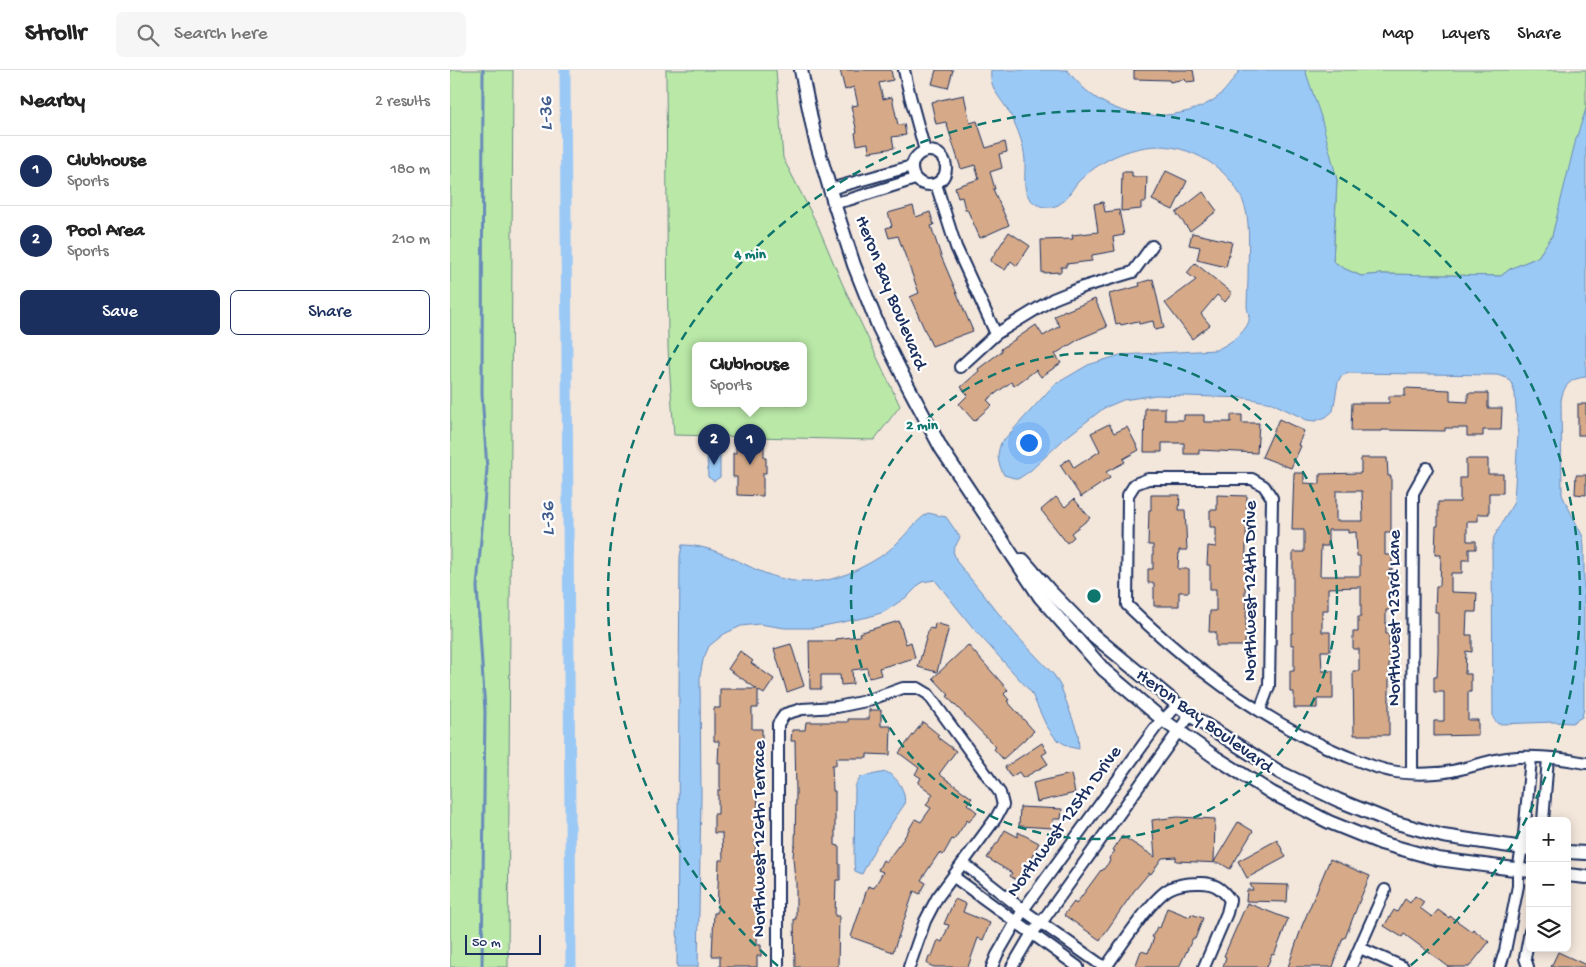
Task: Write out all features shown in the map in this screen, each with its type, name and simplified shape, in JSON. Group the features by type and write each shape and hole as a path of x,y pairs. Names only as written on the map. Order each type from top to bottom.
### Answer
{"street":[{"name":"Heron Bay Boulevard","path":"801,70 815,138 854,265 880,328 904,378 941,448 1040,597 1104,670 1163,720 1215,757 1272,793 1329,822 1381,843 1438,859 1524,871"},
{"path":"904,70 925,151"},
{"path":"925,151 937,152 942,156 947,166 944,177 936,184 924,185 913,174 912,166 916,157 925,151"},
{"path":"830,189 912,166"},
{"path":"834,203 916,178"},
{"path":"936,184 956,247 996,334"},
{"path":"960,367 996,334 1054,299 1083,286 1133,272 1152,246"},
{"name":"Northwest 123rd Lane","path":"1412,773 1413,492 1427,468"},
{"name":"Northwest 124th Drive","path":"1148,479 1252,479 1264,486 1272,498 1270,686 1260,710 1231,692 1186,659 1127,605 1128,495 1135,484 1148,479"},
{"name":"Heron Bay Boulevard","path":"985,513 1049,590 1093,635 1190,715 1280,773 1338,800 1381,817 1443,836 1526,848"},
{"name":"Northwest 126th Terrace","path":"778,967 778,724 785,714 802,709 837,708 866,701 903,688 918,688 928,694 1000,793 1002,804 996,818 963,863"},
{"name":"Northwest 125th Drive","path":"992,967 1023,910 1156,727 1178,705"},
{"path":"1260,710 1289,728 1326,747 1371,766 1391,771 1438,773 1506,758 1569,759 1586,763"},
{"name":"Northwest 125th Drive","path":"1012,967 1032,933 1180,732 1190,715"},
{"path":"1528,817 1531,758"},
{"path":"1543,817 1548,758"},
{"path":"1500,967 1518,886 1524,871 1526,848"},
{"path":"1571,852 1586,852"},
{"path":"909,967 925,921 937,898 963,863 1023,910 1105,967 1155,902 1168,890 1184,884 1204,882 1216,885 1224,891 1230,900 1227,913 1204,967"},
{"path":"1571,875 1586,877"},
{"path":"954,877 1078,967"},
{"path":"1352,967 1385,890"},
{"path":"1360,948 1403,967"},
{"path":"1527,952 1528,967"}],"green space":[{"path":"450,70 513,70 508,967 450,967"},
{"path":"666,70 776,70 783,158 818,226 842,283 900,406 874,440 674,435 668,348"},
{"path":"1305,70 1586,70 1586,109 1552,236 1538,257 1510,269 1501,276 1381,274 1361,276 1333,261 1337,180"}],"water":[{"path":"991,70 1067,70 1091,94 1114,108 1143,115 1158,115 1189,111 1203,106 1219,96 1240,70 1305,70 1321,117 1337,180 1333,261 1361,276 1381,274 1501,276 1510,269 1538,257 1552,236 1576,139 1586,109 1586,377 1576,379 1568,384 1561,401 1562,495 1583,537 1584,547 1584,708 1582,717 1572,723 1498,724 1493,718 1492,550 1494,537 1514,502 1518,436 1515,394 1512,384 1507,378 1497,375 1349,373 1341,376 1338,382 1333,411 1326,417 1315,421 1307,420 1272,403 1245,398 1156,395 1123,400 1104,408 1064,439 1030,471 1018,479 1004,475 998,459 1001,443 1054,385 1088,365 1120,355 1216,350 1240,335 1249,321 1247,306 1248,231 1247,215 1236,187 1214,165 1201,157 1173,147 1147,147 1115,156 1086,174 1058,205 1047,207 1036,204 1028,197 1025,188 1025,160 1021,139 1010,114 996,93 992,83"},
{"path":"714,449 720,454 720,477 714,481 708,477 707,454"},
{"path":"928,513 946,517 960,537 953,551 957,562 1016,635 1054,675 1061,687 1078,734 1079,749 1070,747 1056,739 1046,725 1031,692 974,629 935,580 922,582 908,596 884,612 868,617 813,628 785,628 759,624 741,626 724,634 709,646 703,660 700,676 701,797 698,967 677,967 680,557 682,545 712,550 771,576 798,581 824,581 850,573 880,557"},
{"path":"886,772 898,781 901,786 905,800 904,805 876,846 862,874 855,871 854,863 855,786 861,777"}],"building":[{"path":"840,70 891,70 893,80 879,83 883,99 892,97 898,125 904,124 906,135 892,137 894,148 869,152 868,143 857,145 855,133 857,132 851,106 858,105 854,87 845,90"},
{"path":"936,70 953,70 948,88 932,84"},
{"path":"1134,70 1193,70 1195,81 1186,82 1185,79 1170,82 1169,80 1134,79"},
{"path":"964,95 970,123 977,121 986,148 1005,142 1007,152 999,154 1002,168 990,172 995,189 993,189 1009,225 980,238 967,209 965,209 962,197 958,198 955,187 979,179 975,165 961,169 946,122 936,124 931,102"},
{"path":"1166,171 1187,181 1173,210 1152,200"},
{"path":"1122,172 1132,172 1132,177 1147,177 1146,202 1141,202 1141,209 1121,211"},
{"path":"1203,192 1217,211 1190,231 1176,213"},
{"path":"1103,202 1105,212 1119,210 1124,235 1113,237 1115,251 1092,255 1092,261 1066,264 1066,267 1061,267 1061,272 1042,273 1041,240 1073,239 1072,235 1098,232 1094,204"},
{"path":"913,206 916,217 930,212 934,225 931,226 941,256 973,331 932,346 910,297 919,293 898,236 889,238 886,228 892,226 888,213"},
{"path":"1009,232 1030,246 1017,266 1011,261 1005,270 990,261"},
{"path":"1192,233 1232,242 1226,267 1197,260 1200,247 1189,245"},
{"path":"1195,263 1232,293 1225,302 1217,295 1201,314 1210,325 1192,339 1165,303 1196,280 1187,273"},
{"path":"1153,279 1164,328 1155,330 1153,321 1139,324 1138,321 1121,325 1120,323 1116,324 1109,294 1140,286 1139,283"},
{"path":"1095,299 1107,327 1081,338 1055,354 1061,363 1041,377 1036,370 1014,386 1011,382 987,400 992,405 974,421 959,404 968,395 961,387 979,371 978,369 1002,351 1001,349 1036,325 1043,336 1060,326 1054,317 1065,310"},
{"path":"1405,388 1450,390 1450,401 1468,402 1468,393 1488,393 1488,408 1502,408 1501,430 1483,430 1483,436 1467,436 1467,428 1445,428 1445,431 1351,431 1352,403 1389,403 1389,396 1405,396"},
{"path":"1578,404 1586,404 1586,435 1578,435"},
{"path":"1145,408 1165,408 1165,420 1184,420 1184,415 1204,415 1204,422 1231,422 1231,415 1242,415 1242,423 1259,423 1257,453 1199,450 1199,454 1184,454 1184,443 1162,443 1162,452 1144,452"},
{"path":"1279,419 1304,431 1298,445 1301,446 1291,468 1262,457"},
{"path":"1109,424 1114,433 1127,427 1139,450 1123,459 1125,462 1106,472 1110,478 1081,497 1060,465 1069,459 1074,468 1100,451 1091,433"},
{"path":"736,446 764,446 766,473 763,473 763,496 737,495 737,477 733,477 733,453 736,453"},
{"path":"1361,458 1387,458 1388,476 1391,476 1391,532 1385,532 1385,555 1392,555 1392,570 1389,570 1391,610 1386,610 1386,634 1389,634 1389,735 1354,735 1353,671 1359,671 1359,649 1353,649 1353,632 1358,632 1358,617 1361,617 1361,587 1328,588 1328,610 1322,610 1322,632 1330,632 1330,651 1321,651 1322,671 1333,671 1333,699 1317,699 1317,708 1294,708 1294,692 1290,692 1290,671 1294,671 1294,645 1291,645 1291,633 1293,633 1293,552 1304,552 1304,530 1292,530 1294,473 1304,473 1304,483 1320,484 1320,474 1361,473","holes":["1336,491 1362,491 1363,521 1336,521","1328,530 1348,530 1348,533 1356,532 1357,556 1360,556 1360,576 1320,576 1321,546 1328,546"]},
{"path":"1466,459 1488,459 1488,474 1503,474 1503,493 1489,493 1489,514 1478,514 1478,521 1467,521 1467,541 1476,541 1476,549 1469,549 1469,560 1462,560 1462,573 1451,573 1451,592 1477,593 1476,612 1467,612 1466,635 1472,635 1472,652 1466,651 1465,674 1471,674 1471,692 1468,692 1468,720 1478,720 1478,735 1434,736 1434,721 1444,721 1444,692 1434,692 1434,677 1437,677 1438,651 1438,612 1435,612 1436,586 1440,586 1441,555 1435,555 1438,502 1460,502 1460,478 1466,478"},
{"path":"1576,475 1586,475 1586,495 1575,494"},
{"path":"1151,495 1180,495 1179,510 1185,510 1187,550 1179,550 1178,569 1189,569 1189,592 1179,592 1179,606 1154,606 1154,583 1148,583 1148,569 1153,569 1153,545 1148,545"},
{"path":"1217,495 1247,496 1245,646 1216,646 1216,632 1209,632 1210,611 1216,611 1216,589 1210,589 1210,565 1207,565 1208,546 1216,547 1216,527 1210,527 1210,510 1217,510"},
{"path":"1056,497 1065,507 1074,499 1090,518 1071,533 1074,537 1067,543 1041,510"},
{"path":"899,621 906,644 911,642 915,658 879,668 881,675 869,678 867,668 852,670 853,684 841,685 840,675 821,675 821,689 810,689 809,641 836,641 836,639 860,636 859,633"},
{"path":"935,623 949,627 937,672 918,667 929,628 934,629"},
{"path":"791,644 804,686 787,692 774,649"},
{"path":"968,645 1008,690 1004,694 1009,700 1007,701 1034,731 1003,759 994,749 996,747 953,703 947,696 949,695 933,678"},
{"path":"740,651 753,661 751,663 774,679 764,694 758,690 758,708 752,708 752,729 762,729 759,776 763,776 763,787 758,787 757,822 762,822 763,832 755,833 756,869 762,869 762,880 758,880 757,945 761,945 761,956 757,956 757,967 720,967 720,956 712,956 714,913 717,913 719,860 723,860 722,833 714,833 714,814 718,814 720,763 718,763 719,741 714,741 714,708 720,708 720,689 757,689 728,669"},
{"path":"869,710 881,710 881,726 891,726 890,755 867,754 867,758 836,758 836,765 832,765 833,791 835,791 835,845 839,846 840,864 840,880 836,880 835,916 839,916 838,967 795,967 794,919 796,919 796,881 793,857 796,792 795,741 791,741 792,730 805,730 806,722 848,722 848,719 869,719"},
{"path":"923,722 939,735 937,737 956,751 939,774 972,798 967,804 977,812 969,822 967,820 954,840 952,839 943,855 939,853 921,880 926,883 920,894 914,891 893,952 851,937 868,886 874,888 883,872 878,870 883,860 886,862 904,838 915,819 921,822 931,808 926,805 933,794 918,783 921,778 915,774 919,768 899,753"},
{"path":"1042,743 1047,752 1042,755 1048,764 1023,778 1019,772 1011,777 1005,767"},
{"path":"1071,774 1075,793 1037,802 1033,783"},
{"path":"1020,807 1062,809 1061,819 1053,819 1053,828 1019,826"},
{"path":"1178,817 1215,819 1214,862 1238,822 1253,831 1230,869 1220,863 1176,861 1176,857 1162,858 1151,874 1149,873 1134,891 1100,940 1064,915 1074,902 1076,904 1110,861 1109,858 1115,851 1113,850 1122,836 1155,857 1152,820"},
{"path":"1005,830 1018,837 1018,832 1039,843 1028,864 1031,866 1021,883 1010,876 1012,873 987,858"},
{"path":"1277,840 1286,857 1247,878 1238,861"},
{"path":"1330,859 1370,876 1345,938 1343,938 1333,967 1288,967 1302,926"},
{"path":"1250,884 1288,885 1287,902 1246,901 1247,890 1253,890"},
{"path":"1415,896 1424,902 1420,908 1432,917 1438,910 1471,931 1473,929 1489,942 1469,967 1449,967 1404,934 1402,937 1384,926 1394,910 1397,912 1405,899 1410,903"},
{"path":"955,899 966,904 963,912 990,923 983,940 978,938 968,967 934,967 927,964 929,956 932,956 938,940 942,942 949,925 944,924"},
{"path":"1247,903 1288,919 1281,938 1267,967 1223,967 1226,957 1224,956"},
{"path":"1167,908 1190,917 1191,914 1203,918 1195,939 1193,938 1179,967 1135,967 1141,951 1148,953 1154,938 1152,937 1157,927 1160,928"},
{"path":"1558,952 1586,965 1586,967 1551,967"}],"waterway":[{"path":"482,967 485,711 477,587 487,469 482,394 483,70"},
{"name":"L-36","path":"565,70 571,967"}],"place":[{"name":"Pool Area","path":"714,465"},
{"name":"Clubhouse","path":"750,465"}]}
